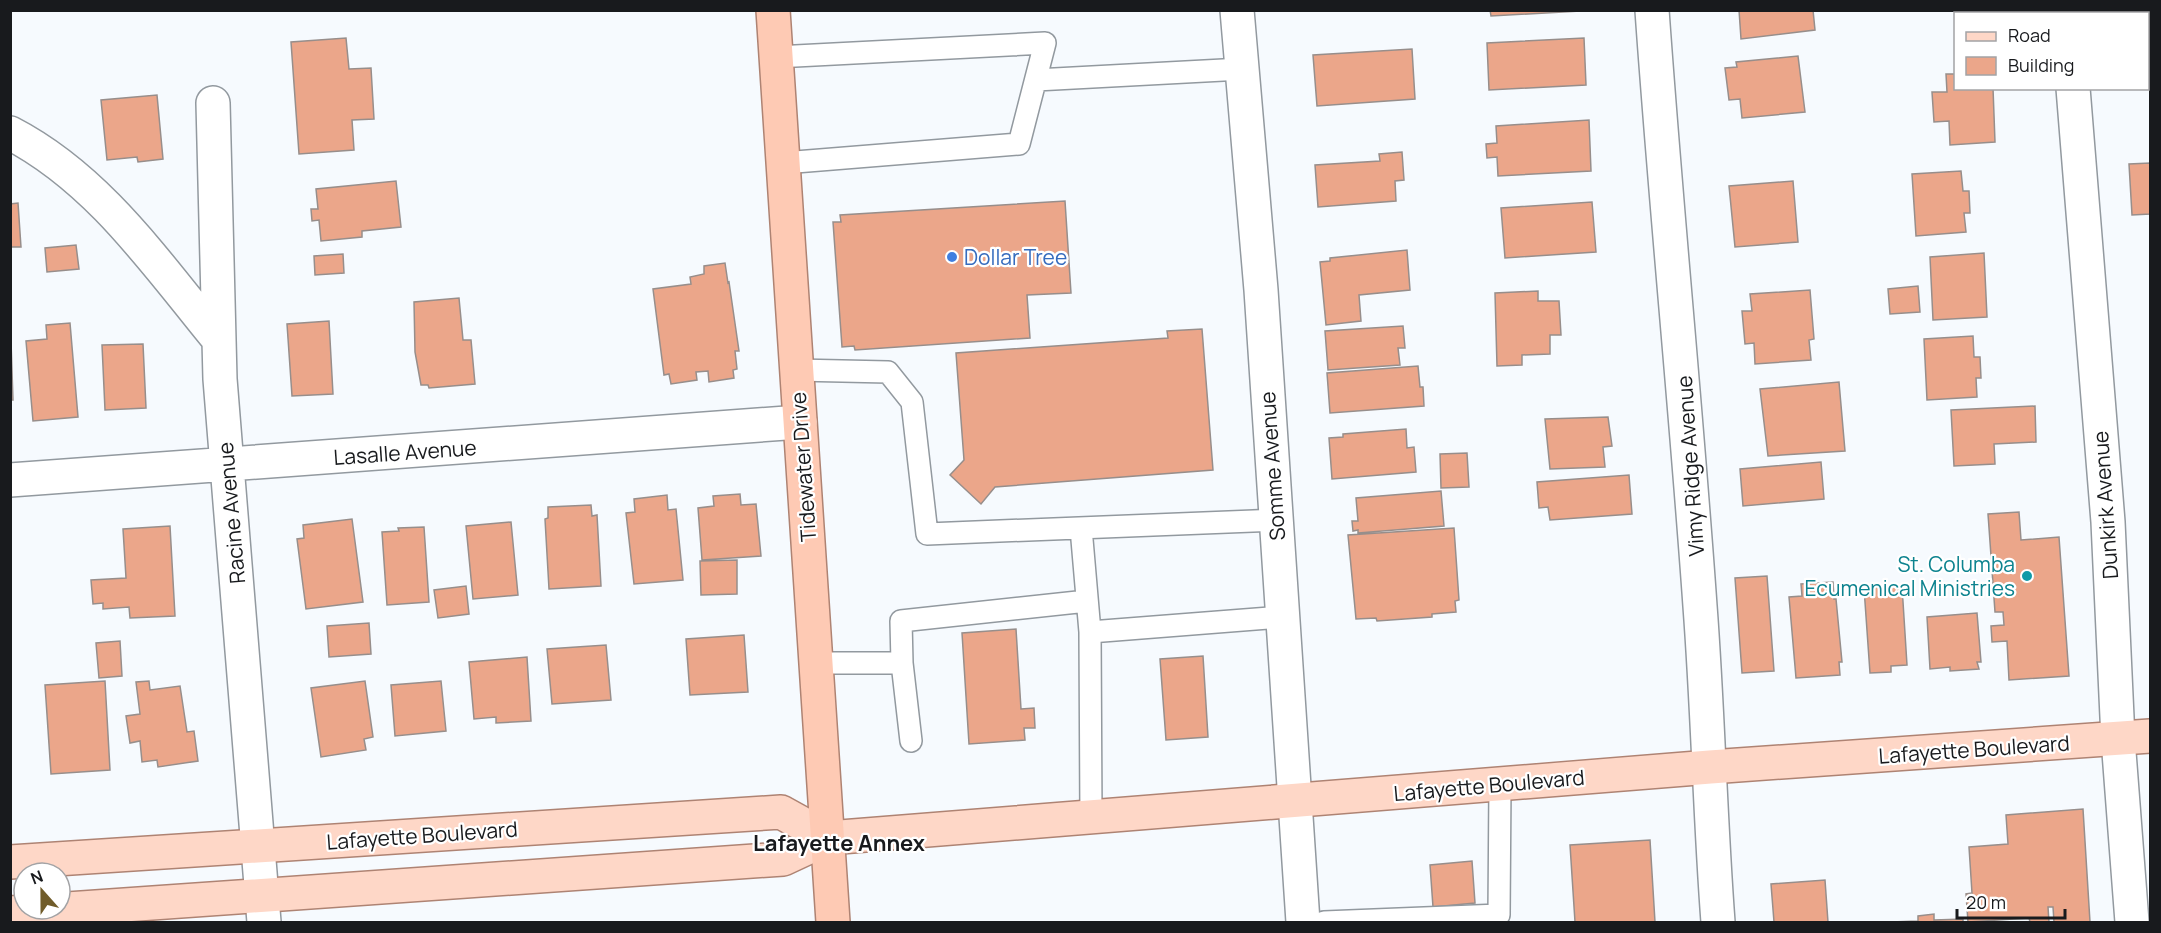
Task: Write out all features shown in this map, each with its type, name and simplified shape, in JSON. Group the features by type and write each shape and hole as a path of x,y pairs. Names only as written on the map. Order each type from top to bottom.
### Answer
{"highway":[{"name":"Tidewater Drive","path":"773,10 833,922"}],"main road":[{"name":"Lafayette Boulevard","path":"10,913 263,909 783,859 828,838 1500,784 2151,736"},
{"name":"Lafayette Boulevard","path":"10,862 781,812 828,838"}],"street":[{"name":"Somme Avenue","path":"1237,10 1261,290 1303,922"},
{"name":"Vimy Ridge Avenue","path":"1652,10 1708,703 1718,922"},
{"name":"Dunkirk Avenue","path":"2073,90 2108,522 2118,739 2132,922"},
{"name":"Racine Avenue","path":"213,103 219,340 263,909"},
{"path":"10,133 68,170 110,208 219,340"},
{"name":"Lasalle Avenue","path":"10,480 800,422"}],"lane":[{"path":"776,57 1045,43 1019,144 783,163"},
{"path":"1036,80 1242,69"},
{"path":"796,370 888,372 894,379 912,402 927,534 1276,520"},
{"path":"1081,528 1090,632 1091,818"},
{"path":"911,741 902,663 901,621 1087,601"},
{"path":"1090,632 1282,617"},
{"path":"816,663 902,663"},
{"path":"1324,922 1499,915 1500,784"}],"building":[{"path":"1490,10 1580,10 1580,11 1491,16"},
{"path":"1739,10 1813,10 1815,30 1741,39"},
{"path":"346,38 349,69 371,68 374,119 352,120 354,150 299,154 291,42"},
{"path":"1584,38 1586,85 1489,90 1487,43"},
{"path":"1412,49 1415,99 1317,106 1313,55"},
{"path":"1798,56 1805,112 1742,118 1740,99 1729,100 1725,68 1737,67 1736,62"},
{"path":"1946,74 1954,74 1954,90 1993,90 1995,142 1950,145 1949,121 1934,122 1932,92 1947,92"},
{"path":"157,95 163,159 138,162 137,157 107,160 101,100"},
{"path":"1589,120 1591,171 1498,176 1497,157 1487,158 1486,144 1497,143 1496,126"},
{"path":"1402,152 1404,180 1395,181 1396,201 1318,207 1315,165 1380,161 1379,154"},
{"path":"2150,163 2150,214 2132,215 2129,164"},
{"path":"1961,171 1963,191 1969,191 1970,213 1964,213 1966,232 1916,236 1912,174"},
{"path":"396,181 401,227 362,231 362,237 321,241 319,220 312,221 311,209 318,209 316,189"},
{"path":"1793,181 1798,242 1735,247 1729,186"},
{"name":"Dollar Tree","path":"1065,201 1071,293 1027,295 1030,338 855,350 854,346 842,347 833,222 841,222 840,215"},
{"path":"1592,202 1596,252 1505,258 1501,208"},
{"path":"18,203 21,247 10,247 10,204"},
{"path":"76,245 79,269 47,272 45,248"},
{"path":"1407,250 1410,290 1359,295 1361,321 1326,325 1320,262 1330,261 1330,258"},
{"path":"1984,253 1987,317 1933,320 1930,257"},
{"path":"343,254 344,273 315,275 314,256"},
{"path":"725,263 739,351 735,351 737,369 733,370 734,378 709,382 708,371 696,372 697,380 671,384 669,374 664,375 653,289 691,284 690,277 704,274 704,266"},
{"path":"1918,286 1920,312 1890,314 1888,289"},
{"path":"1810,290 1814,339 1809,340 1811,360 1755,364 1754,343 1745,344 1742,311 1752,311 1750,294"},
{"path":"1538,291 1538,301 1559,301 1561,335 1550,335 1550,354 1522,355 1522,365 1497,366 1495,293"},
{"path":"459,298 463,340 471,340 475,384 429,388 428,385 421,385 415,352 414,302"},
{"path":"329,321 333,394 292,396 287,324"},
{"path":"70,323 78,417 33,421 26,341 47,339 46,325"},
{"path":"1403,326 1405,348 1398,348 1400,365 1328,370 1325,331"},
{"path":"1202,329 1213,470 995,487 981,504 950,475 964,460 956,353 1168,338 1167,331"},
{"path":"1973,336 1974,357 1980,357 1981,378 1976,378 1977,397 1927,400 1924,339"},
{"path":"11,341 13,400 10,400"},
{"path":"143,344 146,408 105,410 102,345"},
{"path":"1418,366 1420,387 1423,387 1424,406 1330,413 1327,373"},
{"path":"1839,382 1845,451 1768,456 1760,389"},
{"path":"2035,406 2036,442 1994,444 1995,464 1954,466 1951,410"},
{"path":"1608,417 1612,446 1603,447 1605,467 1550,469 1545,419"},
{"path":"1406,429 1407,448 1414,447 1416,472 1332,479 1329,438 1343,437 1343,434"},
{"path":"1467,453 1469,487 1441,488 1440,454"},
{"path":"1821,462 1824,499 1743,506 1740,469"},
{"path":"1629,475 1632,514 1550,520 1548,507 1539,508 1537,482"},
{"path":"1441,491 1444,526 1358,533 1358,530 1353,531 1352,521 1358,521 1356,498"},
{"path":"740,494 741,505 756,504 761,556 702,560 698,508 714,506 713,496"},
{"path":"667,495 668,510 676,509 683,580 634,584 626,513 635,512 634,499"},
{"path":"591,505 592,516 597,515 601,586 549,589 545,519 548,518 548,507"},
{"name":"St. Columba Ecumenical Ministries","path":"2019,512 2021,540 2059,537 2069,676 2009,680 2007,641 1992,642 1991,626 2004,625 2003,612 1995,612 1988,514"},
{"path":"352,519 363,602 306,609 297,539 304,538 303,525"},
{"path":"511,522 518,595 473,599 466,526"},
{"path":"170,526 175,616 130,618 129,607 103,609 103,603 93,604 91,580 126,578 123,529"},
{"path":"424,527 429,602 387,605 382,532 399,531 398,528"},
{"path":"1454,528 1459,600 1455,601 1456,612 1432,614 1432,617 1377,621 1376,618 1356,619 1348,535"},
{"path":"737,560 737,594 701,595 700,561"},
{"path":"1767,576 1774,671 1742,673 1735,578"},
{"path":"1833,582 1842,662 1839,662 1840,675 1796,678 1789,597 1802,596 1801,584"},
{"path":"466,586 469,614 438,618 434,590"},
{"path":"1902,586 1907,665 1891,666 1891,672 1870,673 1864,588"},
{"path":"1977,613 1981,662 1977,662 1979,669 1950,671 1950,667 1930,669 1927,617"},
{"path":"369,623 371,654 329,657 327,626"},
{"path":"1016,629 1021,709 1034,708 1035,728 1024,728 1025,740 969,744 962,633"},
{"path":"744,635 748,692 690,695 686,639"},
{"path":"120,641 122,676 99,678 96,643"},
{"path":"606,645 611,700 552,704 547,649"},
{"path":"1203,656 1208,737 1166,740 1160,659"},
{"path":"527,657 531,721 496,723 496,717 474,719 469,662"},
{"path":"105,681 110,770 51,774 45,685"},
{"path":"149,681 150,690 180,686 187,732 194,731 198,761 158,767 157,760 142,762 140,741 130,743 126,716 140,714 136,682"},
{"path":"365,681 373,737 364,739 366,750 321,757 311,688"},
{"path":"441,681 446,731 395,736 391,685"},
{"path":"2083,809 2090,922 2054,922 2053,907 2048,907 2049,922 2030,922 2029,918 1968,922 1966,894 1972,893 1969,847 2008,844 2006,815"},
{"path":"1650,840 1655,922 1575,922 1570,845"},
{"path":"1472,861 1475,903 1433,907 1430,865"},
{"path":"1825,880 1828,922 1774,922 1771,884"},
{"path":"1934,914 1934,920 1963,919 1963,922 1891,922 1918,921 1918,916"}],"place":[{"name":"Dollar Tree","path":"952,257"},
{"name":"St. Columba Ecumenical Ministries","path":"2027,576"}],"district":[{"name":"Lafayette Annex","path":"839,843"}]}
